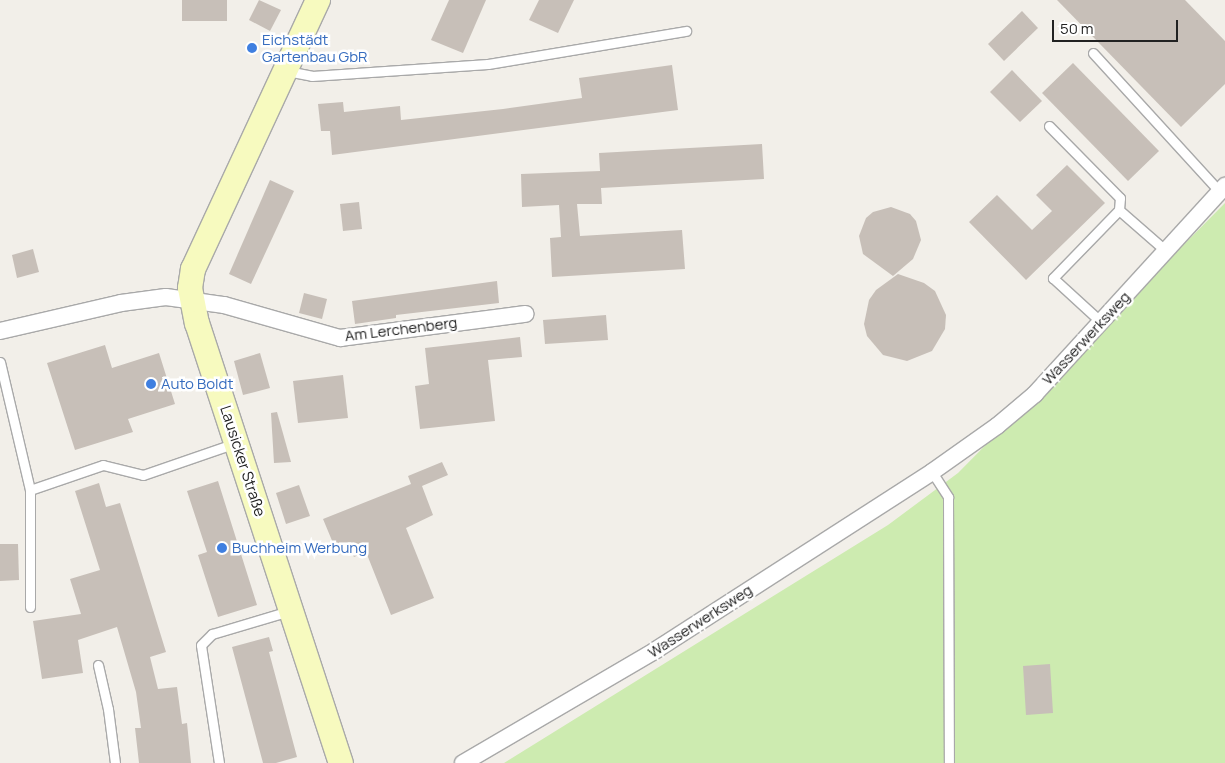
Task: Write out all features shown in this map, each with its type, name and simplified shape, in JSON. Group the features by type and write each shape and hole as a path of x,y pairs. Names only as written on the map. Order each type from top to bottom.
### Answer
{"main road":[{"name":"Lausicker Straße","path":"318,0 193,269 191,300 341,763"}],"street":[{"name":"Wasserwerksweg","path":"463,763 656,650 932,472 997,426 1035,394 1222,189"},
{"name":"Am Lerchenberg","path":"0,331 143,299 191,300 224,305 340,338 525,314"}],"lane":[{"path":"285,70 312,76 488,64 686,31"},
{"path":"1093,53 1222,189"},
{"path":"1049,126 1120,198 1119,210 1053,278 1101,322"},
{"path":"1119,210 1166,251"},
{"path":"0,362 30,490 30,606"},
{"path":"30,490 103,465 143,475 237,443"},
{"path":"932,472 948,497 949,763"},
{"path":"219,763 201,646 212,634 292,610"},
{"path":"98,665 108,708 115,763"}],"green space":[{"path":"1225,203 1225,763 504,763 888,525 958,473"}],"building":[{"path":"182,0 227,0 227,21 182,21"},
{"path":"259,0 281,10 270,31 249,20"},
{"path":"449,0 486,0 463,53 431,40"},
{"path":"539,0 574,0 558,33 529,20"},
{"path":"1057,0 1185,0 1225,41 1225,84 1181,127"},
{"path":"1022,11 1038,28 1004,61 988,44"},
{"path":"1073,63 1159,151 1128,181 1042,93"},
{"path":"672,65 678,110 332,155 330,131 321,131 318,104 343,102 344,112 400,106 401,120 503,109 582,98 579,78"},
{"path":"1012,70 1042,101 1020,122 990,92"},
{"path":"762,144 764,179 601,188 602,204 577,204 580,236 682,230 685,269 552,277 550,238 561,237 559,205 522,207 521,174 600,171 599,153"},
{"path":"1067,165 1105,203 1026,280 969,222 997,195 1032,230 1052,211 1036,195"},
{"path":"270,180 294,191 251,284 229,274"},
{"path":"359,202 362,229 343,231 340,204"},
{"path":"891,207 910,214 916,221 921,240 913,259 893,276 863,254 859,236 866,218 873,212"},
{"path":"33,249 39,272 17,278 12,255"},
{"path":"898,274 924,283 935,291 946,315 945,329 932,351 907,361 883,355 867,336 864,324 869,300 876,290"},
{"path":"497,281 499,303 396,315 396,318 355,324 352,301"},
{"path":"304,293 327,299 322,319 299,313"},
{"path":"606,315 608,340 545,344 543,320"},
{"path":"520,337 522,357 488,360 495,421 420,429 415,386 429,384 425,348"},
{"path":"105,345 112,368 159,353 175,404 128,419 133,432 75,450 47,363"},
{"path":"260,353 270,388 243,395 234,361"},
{"path":"343,375 348,418 298,423 293,381"},
{"path":"277,412 291,462 274,463 271,413"},
{"path":"442,462 448,475 422,486 433,515 406,528 434,598 391,615 366,552 354,557 350,550 338,555 323,519 411,484 408,476"},
{"name":"Buchheim Werbung","path":"218,481 257,605 218,617 198,555 207,552 187,491"},
{"path":"99,483 106,507 120,503 166,652 150,657 158,689 177,687 182,724 187,723 191,763 139,763 135,728 141,728 136,692 117,627 78,640 83,673 42,679 33,621 81,614 70,579 100,570 75,491"},
{"path":"299,485 310,516 286,524 276,493"},
{"path":"0,544 18,544 19,580 0,581"},
{"path":"269,637 273,651 269,652 297,757 276,763 263,763 232,647"},
{"path":"1050,664 1053,713 1026,715 1023,666"}],"place":[{"name":"Eichstädt Gartenbau GbR","path":"252,48"},
{"name":"Auto Boldt","path":"151,384"},
{"name":"Buchheim Werbung","path":"222,548"}]}
